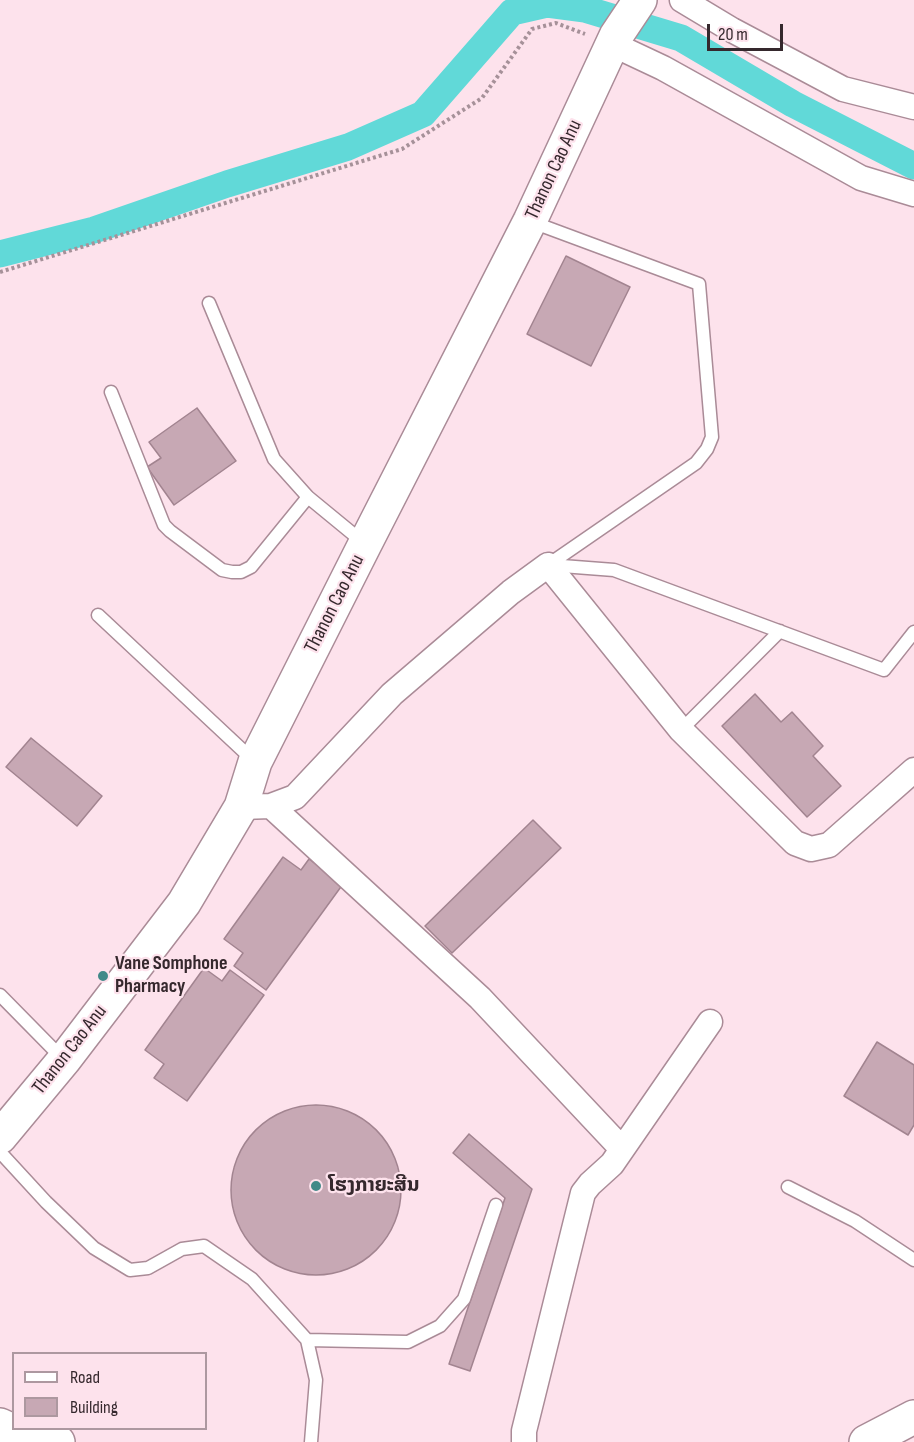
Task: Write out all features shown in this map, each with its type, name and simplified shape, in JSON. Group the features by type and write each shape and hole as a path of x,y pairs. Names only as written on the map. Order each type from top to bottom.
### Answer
{"street":[{"name":"Thanon Cao Anu","path":"0,1137 64,1060 256,806 255,762 530,221 614,40 640,0"},
{"path":"682,0 732,30 843,89 914,107"},
{"path":"614,40 861,178 914,194"},
{"path":"256,806 295,797 392,694 548,564 681,730 795,843 811,849 830,845 914,770"},
{"path":"256,806 480,998 622,1149"},
{"path":"524,1442 524,1431 584,1193 590,1184 612,1164 710,1022"},
{"path":"866,1442 914,1417"},
{"path":"0,1425 13,1431 58,1442"}],"lane":[{"path":"530,221 699,284 712,437 707,449 696,463 548,564"},
{"path":"208,303 274,459 308,497 364,544"},
{"path":"111,392 164,525 222,570 241,572 251,567 308,497"},
{"path":"548,564 614,570 884,670 914,632"},
{"path":"98,615 255,762"},
{"path":"681,730 780,631"},
{"path":"0,995 64,1060"},
{"path":"0,1152 46,1202 94,1248 130,1270 148,1268 182,1249 204,1246 252,1279 307,1340 316,1380 310,1442"},
{"path":"788,1187 855,1221 914,1260"},
{"path":"307,1340 408,1342 440,1326 464,1299 496,1205"}],"path":[{"path":"0,272 402,148 482,98 532,29 556,23 614,40"}],"building":[{"path":"566,256 630,287 591,366 527,334"},
{"path":"197,408 236,461 174,505 147,467 161,458 149,442"},
{"path":"755,694 781,722 792,712 823,746 813,756 841,786 807,817 722,726"},
{"path":"31,738 102,796 77,826 6,767"},
{"path":"533,820 561,848 452,953 425,926"},
{"path":"283,857 301,870 309,859 343,884 266,990 234,966 243,953 224,939"},
{"path":"204,968 222,981 230,970 264,995 187,1101 154,1078 164,1064 145,1050"},
{"path":"877,1042 914,1065 914,1125 908,1135 844,1096"},
{"name":"ໂຮງກາຍະສີນ","path":"316,1105 333,1106 349,1111 376,1130 395,1157 400,1173 400,1207 395,1223 376,1250 349,1269 333,1274 316,1275 299,1274 283,1269 256,1250 237,1223 232,1207 231,1190 232,1173 237,1157 256,1130 283,1111 299,1106"},
{"path":"469,1134 532,1189 470,1371 449,1364 505,1198 453,1153"}],"waterway":[{"path":"0,254 94,230 227,184 348,147 423,114 512,12 547,4 585,9 681,38 793,104 914,166"}],"place":[{"name":"Vane Somphone Pharmacy","path":"103,976"},
{"name":"ໂຮງກາຍະສີນ","path":"316,1186"}]}
